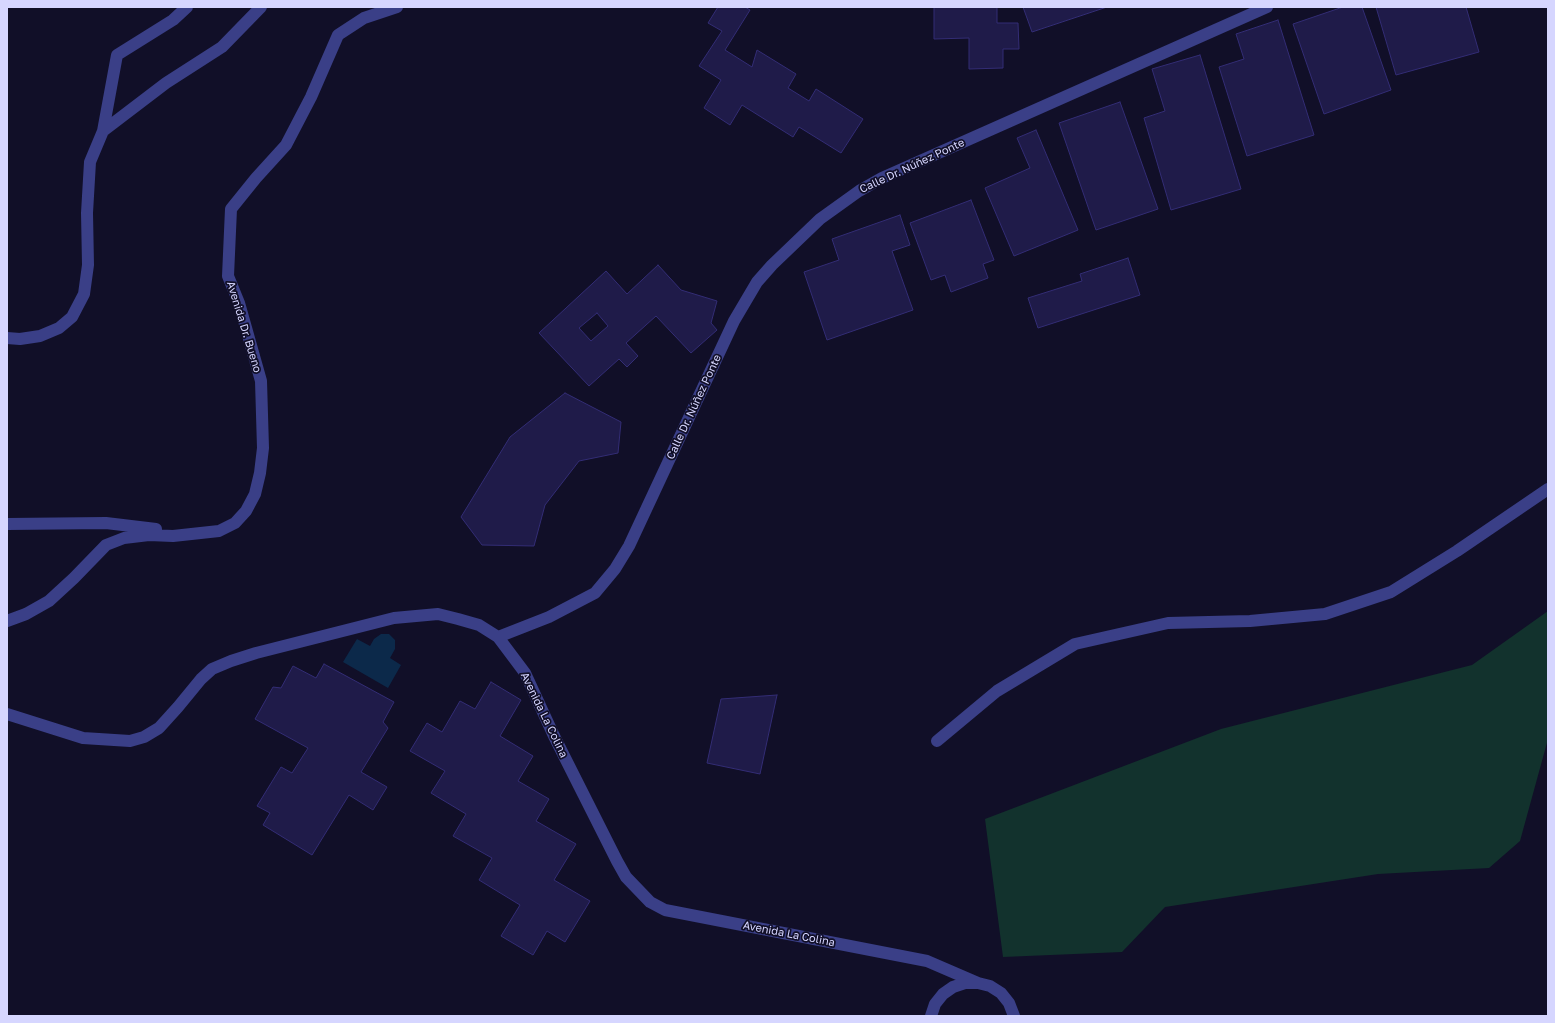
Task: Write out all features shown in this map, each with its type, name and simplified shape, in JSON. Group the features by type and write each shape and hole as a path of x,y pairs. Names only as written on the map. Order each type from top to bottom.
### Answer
{"street":[{"path":"7,338 20,339 40,336 59,328 72,317 84,294 88,265 87,214 90,162 102,131 117,55 173,20 187,7"},
{"path":"102,131 166,82 222,47 261,7"},
{"name":"Avenida Dr. Bueno","path":"7,622 26,614 49,601 106,545 131,537 149,535 173,536 219,531 235,523 246,511 255,494 260,473 263,448 261,381 241,311 228,276 231,209 256,178 286,145 311,97 338,34 364,18 397,7"},
{"name":"Calle Dr. Núñez Ponte","path":"498,637 549,617 595,593 615,569 629,546 734,321 757,282 772,265 820,219 859,191 882,178 1267,7"},
{"path":"937,741 997,691 1075,644 1168,623 1250,621 1324,614 1392,592 1457,551 1548,489"},
{"path":"7,524 106,523 195,534"},
{"name":"Avenida La Colina","path":"7,714 83,738 130,741 144,737 159,728 201,679 212,669 256,653 394,618 438,614 479,625 498,637 525,673 554,736 623,872 637,890 650,902 665,910 927,961 978,983 990,986 1001,994 1009,1003 1014,1016"},
{"path":"931,1016 935,1004 943,994 953,987 965,983 978,983"}],"green space":[{"path":"1548,611 1548,739 1520,841 1489,868 1378,874 1165,907 1122,952 1003,957 985,819 1221,729 1472,665"}],"water":[{"path":"381,634 389,634 395,640 395,649 390,658 401,665 388,688 343,662 357,639 370,646 374,639"}],"building":[{"path":"718,7 745,7 750,10 725,50 752,67 757,50 796,74 788,88 809,101 816,89 863,119 841,153 799,127 793,137 742,105 730,125 704,108 721,80 699,66 722,31 708,23"},
{"path":"934,7 997,7 997,23 1018,23 1019,49 1003,49 1003,68 969,69 969,38 934,39"},
{"path":"1023,7 1107,7 1032,32"},
{"path":"1343,7 1362,7 1391,90 1324,114 1293,24"},
{"path":"1376,7 1466,7 1479,52 1396,75"},
{"path":"1278,20 1314,135 1247,156 1219,67 1244,59 1236,34"},
{"path":"1200,55 1241,189 1171,210 1144,118 1165,111 1152,69"},
{"path":"1120,102 1158,209 1096,230 1059,123"},
{"path":"1036,130 1078,230 1014,256 985,188 1030,168 1017,138"},
{"path":"971,200 994,260 983,264 988,278 951,292 945,275 931,280 910,223"},
{"path":"900,215 910,245 892,251 913,310 827,340 804,272 839,260 832,239"},
{"path":"1128,258 1140,295 1038,328 1028,298 1082,281 1080,274"},
{"path":"658,265 681,290 717,301 711,323 717,330 691,353 656,316 626,343 638,356 627,367 619,359 589,386 539,333 606,271 627,294","holes":["597,313 608,326 591,341 579,328"]},
{"path":"565,393 621,422 618,453 579,461 545,505 534,546 482,545 461,517 510,437"},
{"path":"324,664 394,702 383,722 388,728 361,772 387,787 373,810 349,795 312,855 263,825 270,813 257,806 281,767 292,773 308,748 255,719 273,687 281,688 293,666 316,678"},
{"path":"491,682 521,700 500,736 533,756 518,781 549,799 536,821 576,844 554,880 590,901 565,942 547,931 533,955 501,936 520,905 479,880 492,858 453,836 466,814 431,793 445,771 410,751 427,723 442,732 460,701 475,709"},
{"path":"777,695 760,774 707,763 721,699"}]}
